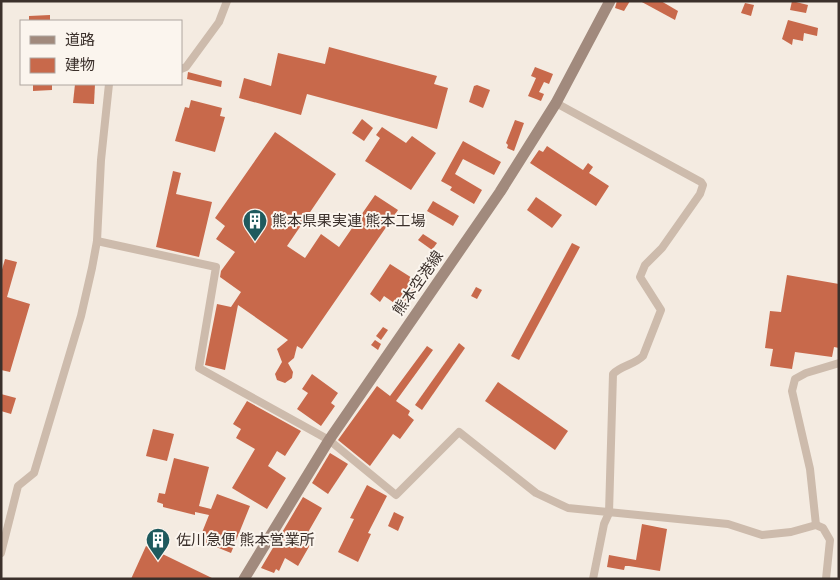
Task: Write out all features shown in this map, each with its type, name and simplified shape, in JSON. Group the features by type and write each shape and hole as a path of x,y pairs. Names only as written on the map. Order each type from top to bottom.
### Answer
{"main road":[{"name":"熊本空港線","path":"248,575 329,440 500,192 556,103 610,1"}],"street":[{"path":"182,68 219,22 227,1"},
{"path":"1,553 18,486 34,473 80,316 97,241 100,160 109,85"},
{"path":"556,103 701,182 703,185 700,194 662,248 645,265 640,277 661,310 643,356 638,362 620,367 613,374 610,513 604,524 593,579"},
{"path":"97,241 216,266 199,368 329,440 396,495 458,432 536,493 568,508 728,524 762,535 791,532 816,525 823,528 830,540 826,579"},
{"path":"816,525 810,469 792,391 795,379 806,373 839,363"}],"building":[{"path":"617,1 630,1 624,11 615,8"},
{"path":"640,1 661,1 678,11 675,20"},
{"path":"792,1 808,5 806,13 790,10"},
{"path":"745,3 754,5 751,16 741,13"},
{"path":"50,15 50,20 29,20 29,16"},
{"path":"788,20 818,28 817,36 804,33 803,41 793,39 792,45 782,39"},
{"path":"329,47 437,76 434,84 448,88 437,129 307,94 301,115 239,98 244,78 271,86 278,53 325,64"},
{"path":"535,67 553,74 549,84 544,82 539,92 544,94 541,101 528,96 536,78 531,76"},
{"path":"188,72 222,81 221,87 187,79"},
{"path":"33,85 52,85 52,90 33,91"},
{"path":"75,85 95,85 94,104 73,103"},
{"path":"477,85 490,90 483,108 469,102 474,86"},
{"path":"191,100 222,108 220,116 225,117 215,152 175,141 185,107 189,108"},
{"path":"362,119 373,128 364,141 352,133"},
{"path":"515,120 524,123 514,151 507,148 508,145 506,143"},
{"path":"382,127 406,143 412,136 436,153 411,190 365,161 380,138 376,135"},
{"name":"熊本県果実連 熊本工場","path":"275,132 336,174 287,246 305,258 321,234 339,247 375,195 398,210 302,349 297,346 294,358 288,363 293,372 292,378 285,383 277,380 275,374 282,362 277,349 288,340 238,305 225,370 205,365 217,304 231,307 241,292 220,277 221,271 235,252 216,239 225,226 215,218"},
{"path":"463,141 501,162 494,175 463,159 455,174 482,190 474,204 450,190 452,187 441,181"},
{"path":"547,146 583,170 588,163 593,167 589,173 609,186 596,206 530,163 539,150 543,152"},
{"path":"173,171 181,173 176,194 212,202 199,257 156,247"},
{"path":"536,197 562,215 552,228 527,210"},
{"path":"433,201 459,216 453,226 427,211"},
{"path":"423,234 437,243 432,250 418,240"},
{"path":"572,243 580,247 519,360 511,356"},
{"path":"5,259 17,262 7,297 30,304 10,372 1,370 1,273"},
{"path":"390,264 420,283 403,309 384,296 380,302 370,294"},
{"path":"787,275 839,284 839,348 834,347 832,357 795,352 792,369 770,366 773,349 765,348 770,311 781,312"},
{"path":"476,287 482,290 477,299 471,296"},
{"path":"383,327 388,330 381,340 376,336"},
{"path":"375,340 381,344 378,350 371,345"},
{"path":"459,343 465,348 422,410 415,405"},
{"path":"427,346 433,350 396,401 410,411 408,415 414,420 400,439 393,434 370,466 338,440 377,386 390,396"},
{"path":"312,374 338,393 331,403 335,406 321,426 297,409 308,393 302,389"},
{"path":"498,382 568,431 555,450 485,401"},
{"path":"1,394 16,398 11,414 1,411"},
{"path":"247,401 301,431 285,456 277,451 268,466 286,478 267,509 232,488 255,449 236,438 241,429 233,424"},
{"path":"153,429 174,434 167,461 146,456"},
{"path":"330,453 348,464 328,494 312,483"},
{"path":"174,458 209,467 199,506 211,509 217,494 250,506 231,553 199,540 209,515 195,512 195,515 163,507 163,504 157,502 159,493 165,494"},
{"path":"367,485 387,496 368,533 371,534 358,562 338,552 354,519 350,518"},
{"path":"303,497 322,508 303,541 310,545 298,566 285,558 279,571 276,569 274,573 261,568"},
{"path":"394,512 404,517 398,531 388,526"},
{"path":"642,524 667,529 660,571 629,566 625,566 624,570 607,567 609,555 636,560"},
{"name":"佐川急便 熊本営業所","path":"146,546 214,579 131,579"}],"place":[{"name":"熊本県果実連 熊本工場","path":"255,242"},
{"name":"佐川急便 熊本営業所","path":"158,561"}]}
